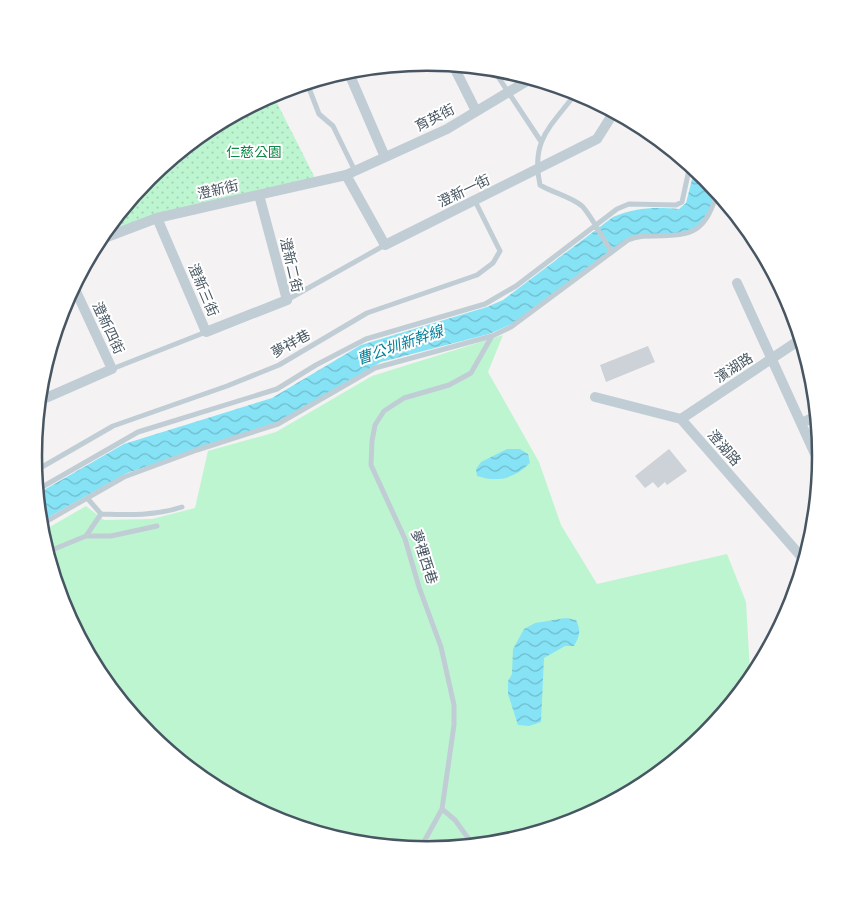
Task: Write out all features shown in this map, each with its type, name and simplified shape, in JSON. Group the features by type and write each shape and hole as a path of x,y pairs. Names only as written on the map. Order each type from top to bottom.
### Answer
{"street":[{"path":"457,72 476,111"},
{"path":"351,78 385,157"},
{"name":"育英街","path":"350,173 447,129 524,83"},
{"name":"澄新一街","path":"385,245 597,139 610,118"},
{"path":"350,173 385,245"},
{"name":"澄新街","path":"113,235 157,218 350,173"},
{"name":"澄新二街","path":"247,316 287,300 259,194"},
{"name":"澄新三街","path":"157,218 206,332 247,316"},
{"path":"737,283 812,447"},
{"name":"澄新四街","path":"47,397 112,369 78,295"},
{"name":"濱湖路","path":"681,419 795,343"},
{"path":"595,397 681,419"},
{"name":"澄湖路","path":"681,419 799,555"},
{"path":"801,423 811,419"}],"lane":[{"path":"499,77 540,140"},
{"path":"309,89 319,114 332,126 350,173"},
{"path":"572,99 540,140 537,170 540,185 556,194 570,198 583,207 612,252"},
{"path":"44,486 138,432 277,390 316,365 366,339 485,304 516,286 617,209 629,204 676,205 682,202 688,173"},
{"path":"48,520 140,471 197,450 278,424 375,368 492,336 511,327 636,236 681,236 694,232 704,223 715,200"},
{"name":"夢祥巷","path":"42,467 113,426 227,386 279,365 367,313 477,275 494,262 500,251 475,201"},
{"path":"287,300 385,245"},
{"path":"112,369 206,332"},
{"name":"夢裡西巷","path":"424,841 442,809 454,725 454,705 441,647 419,587 405,539 371,465 372,441 375,425 384,411 404,398 449,385 471,373 492,336"},
{"path":"88,499 101,514 161,514 182,507"},
{"path":"86,536 101,514"},
{"path":"54,549 86,536 111,536 157,526"},
{"path":"442,809 455,820 469,839"}],"green space":[{"name":"仁慈公園","path":"276,102 317,182 113,234 155,184 193,151 235,123"},
{"path":"503,335 488,372 539,462 561,525 597,584 727,554 746,602 750,667 717,710 700,728 662,761 641,776 575,812 551,821 503,834 478,838 428,841 377,838 352,834 304,821 280,812 214,776 193,761 155,728 138,710 107,670 82,626 72,603 63,580 49,527 86,506 104,520 152,519 195,508 208,451 276,432 372,376"}],"water":[{"name":"曹公圳新幹線","path":"693,177 713,198 711,207 702,222 693,230 682,234 633,236 512,324 489,334 381,362 278,423 127,473 48,518 44,490 124,444 272,398 361,345 487,307 503,300 613,217 646,208 679,209 686,203"},
{"path":"507,449 520,449 528,454 530,463 506,478 492,479 477,476 476,469 481,462"},
{"path":"566,618 576,620 579,627 579,636 574,646 565,646 544,658 541,722 529,726 518,725 508,694 508,681 512,674 513,649 524,629 535,623"}],"building":[{"path":"648,346 655,362 606,382 600,365"},
{"path":"669,449 687,471 667,485 665,482 658,488 653,482 645,488 635,476"}]}
